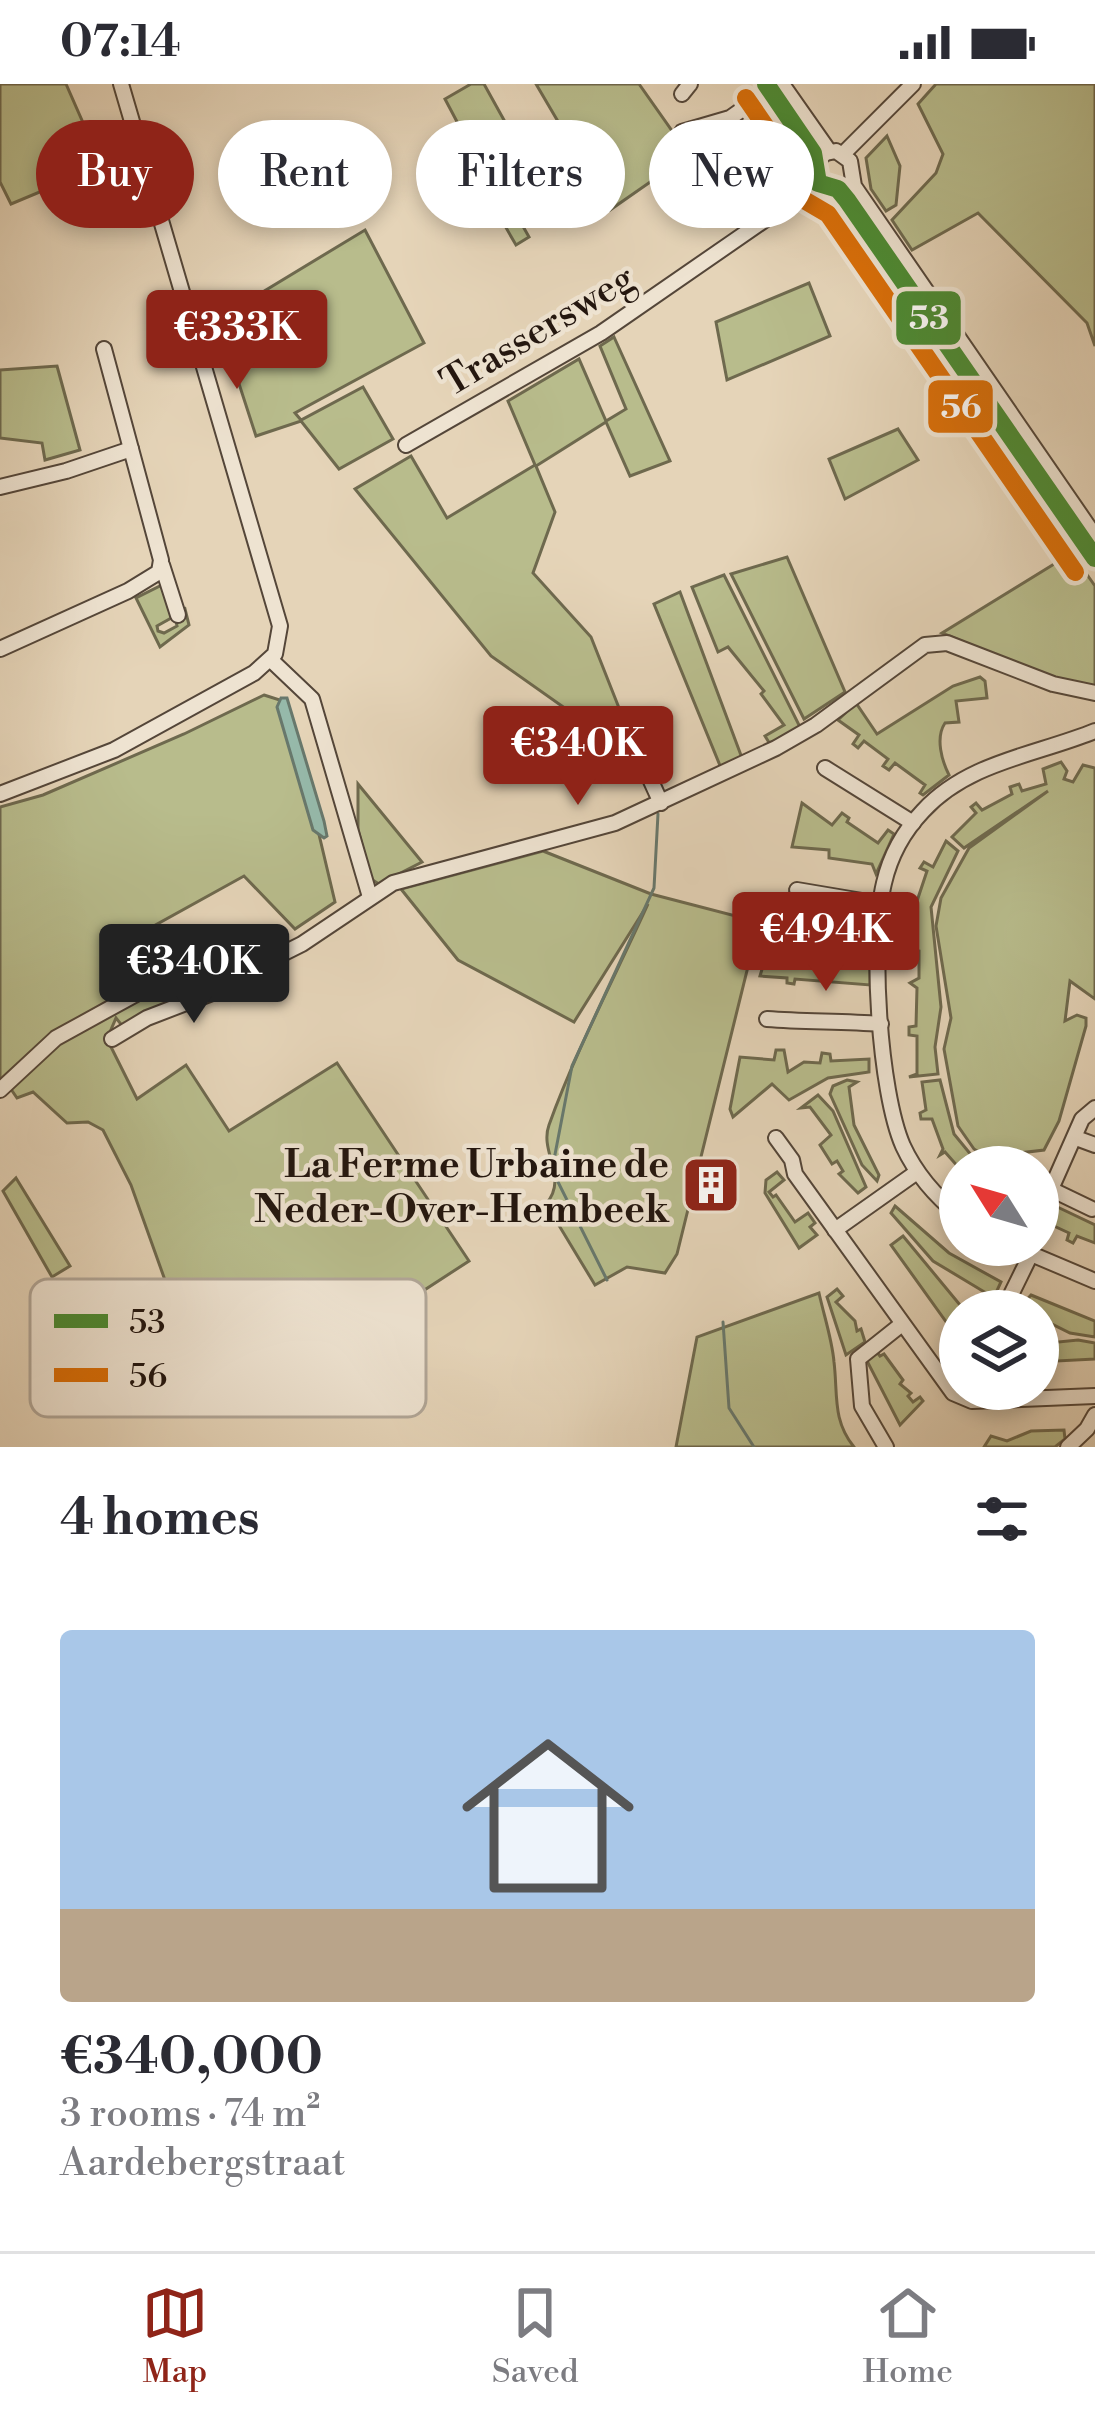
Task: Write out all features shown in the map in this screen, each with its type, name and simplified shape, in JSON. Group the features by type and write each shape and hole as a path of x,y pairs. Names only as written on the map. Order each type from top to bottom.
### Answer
{"street":[{"path":"0,794 126,745 271,660 278,646 280,626 122,84"},
{"path":"766,84 830,155 852,166 844,185"},
{"path":"782,84 830,155"},
{"path":"844,185 828,189 818,182 814,170 914,84"},
{"path":"723,120 747,106 781,105"},
{"name":"Trassersweg","path":"406,445 601,333 818,182"},
{"path":"844,185 1095,536"},
{"path":"844,185 1095,558"},
{"path":"104,350 178,615"},
{"path":"0,487 131,449"},
{"path":"0,649 149,581 159,572 160,560"},
{"path":"0,1090 56,1038 136,994 175,980 231,973 290,951 393,883 590,831 803,734 925,644 938,641 1053,684 1095,693"},
{"path":"271,660 312,699 370,898"},
{"path":"939,1195 917,1172 900,1138 886,1090 880,904 887,871 913,823 942,794 975,773 1095,731"},
{"path":"631,737 661,802"},
{"path":"825,768 913,823"},
{"path":"797,890 880,904"},
{"path":"112,1039 147,1018 212,994 231,973"},
{"path":"767,1019 881,1024"},
{"path":"1059,1164 1082,1119 1095,1108"},
{"path":"776,1138 792,1160 795,1174 902,1324 939,1367"},
{"path":"1076,1138 1095,1145"},
{"path":"835,1230 917,1172"},
{"path":"1059,1193 1092,1209"},
{"path":"1056,1266 1095,1281"},
{"path":"886,1447 865,1416 858,1364 866,1351 902,1324"},
{"path":"1059,1397 1095,1396"},
{"path":"1068,1447 1095,1415"}],"green space":[{"path":"0,84 66,84 82,120 36,120 36,194 11,204 0,182"},
{"path":"471,84 484,84 504,120 456,120 445,99"},
{"path":"536,84 639,84 664,120 649,120 649,183 625,200 625,120 557,120"},
{"path":"936,84 1095,84 1095,346 1087,323 978,213 912,250 892,220 936,173 943,154 918,104"},
{"path":"887,136 900,166 896,205 886,211 871,189 866,158"},
{"path":"506,228 524,228 529,237 516,245"},
{"path":"365,230 424,343 295,413 301,420 363,387 393,439 339,469 301,421 256,436 218,319"},
{"path":"809,283 830,336 727,380 716,322"},
{"path":"614,337 670,461 630,476 606,422 536,466 555,512 533,573 591,637 621,713 586,723 491,656 355,489 411,456 447,518 535,465 508,401 579,359 606,421 626,409 600,346"},
{"path":"57,366 80,450 45,460 42,443 0,438 0,370"},
{"path":"898,429 918,460 845,499 829,459"},
{"path":"1072,553 1095,586 1095,686 1050,678 942,633"},
{"path":"787,557 845,692 804,719 731,574"},
{"path":"724,575 801,729 770,744 765,736 784,725 728,647 718,652 692,587"},
{"path":"164,584 173,617 157,626 158,631 177,626 175,616 185,609 189,625 160,647 136,598"},
{"path":"680,592 742,758 721,768 654,604"},
{"path":"980,677 987,698 956,701 959,722 945,723 940,735 949,775 923,795 925,785 895,763 889,770 883,766 888,759 864,741 858,748 853,744 859,735 838,720 856,703 877,734 953,686"},
{"path":"264,695 283,701 289,708 335,902 295,929 244,876 152,927 176,970 194,977 223,976 217,986 124,1028 116,1018 107,1039 137,1099 186,1065 229,1131 337,1063 469,1261 426,1289 426,1279 165,1279 131,1185 103,1130 88,1122 67,1123 33,1092 17,1098 0,1080 0,807 43,795"},
{"path":"1061,762 1067,771 1064,779 1073,782 1083,765 1095,768 1095,999 1070,981 1065,1021 1077,1015 1086,1018 1086,1026 1059,1121 1046,1146 972,1146 958,1126 944,1049 951,1018 936,926 941,898 969,848 1048,791 964,848 952,837 976,813 971,807 976,803 982,810 1012,794 1010,787 1019,784 1022,791 1046,784 1043,769"},
{"path":"358,784 422,862 379,884 371,879 358,830"},
{"path":"802,803 832,825 842,813 849,818 847,822 878,843 888,830 894,834 876,874 872,864 829,858 829,850 792,847"},
{"path":"946,841 958,851 931,907 941,1007 935,1047 938,1074 909,1077 917,1074 917,1036 909,1035 909,1027 916,1026 917,988 910,983 919,978 919,951 913,950 912,942 917,941 917,909 907,908 908,902 917,901 927,871 920,868 924,862 933,867"},
{"path":"543,851 651,894 759,922 677,1254 665,1273 627,1267 595,1285 546,1204 555,1184 549,1125 648,904 574,1022 458,960 401,889"},
{"path":"822,928 829,928 829,937 870,941 870,985 795,979 794,984 787,983 787,978 760,976 773,933 821,937"},
{"path":"776,1050 784,1050 788,1072 804,1062 820,1063 822,1053 830,1054 831,1061 869,1059 869,1072 828,1078 789,1100 772,1084 733,1117 730,1109 740,1057 774,1060"},
{"path":"847,1080 857,1082 849,1087 854,1125 879,1175 877,1181 862,1165 830,1094 833,1086"},
{"path":"940,1080 954,1134 964,1146 942,1146 932,1119 921,1119 920,1113 926,1110 922,1082"},
{"path":"818,1095 833,1111 866,1187 858,1193 820,1145 831,1135 810,1107 801,1108"},
{"path":"777,1172 784,1180 769,1192 795,1222 808,1213 815,1223 810,1227 817,1235 799,1248 765,1193 766,1180"},
{"path":"16,1178 70,1266 52,1277 3,1191"},
{"path":"895,1206 939,1244 939,1265 933,1261 891,1213"},
{"path":"1059,1208 1095,1225 1095,1243 1077,1236 1073,1243 1067,1240 1069,1233 1059,1228"},
{"path":"903,1236 948,1290 939,1290 939,1312 891,1245"},
{"path":"941,1266 972,1266 1001,1282 997,1290 981,1290"},
{"path":"837,1289 843,1296 836,1302 855,1321 857,1331 861,1329 865,1342 846,1355 827,1297"},
{"path":"819,1293 833,1353 839,1417 854,1447 676,1447 697,1337"},
{"path":"1059,1306 1095,1321 1095,1337 1059,1328"},
{"path":"1059,1342 1095,1343 1095,1359 1059,1361"},
{"path":"876,1351 884,1354 903,1380 900,1384 911,1393 913,1402 920,1397 923,1401 900,1425 866,1359"},
{"path":"1064,1430 1065,1439 1055,1447 984,1447 991,1436 1007,1441 1031,1431"}],"shaded area":[{"path":"281,698 287,698 324,821 324,838 313,830 277,707"}],"waterway":[{"path":"607,1280 552,1170 572,1066 654,888 658,814"},
{"path":"723,1322 729,1408 754,1447"}],"transit line":[{"name":"53","path":"766,84 813,153 818,183 838,189 847,200 1095,558"},
{"name":"56","path":"746,98 790,162 799,197 828,214 1075,572"}],"place":[{"name":"La Ferme Urbaine de Neder-Over-Hembeek","path":"711,1185"}]}
